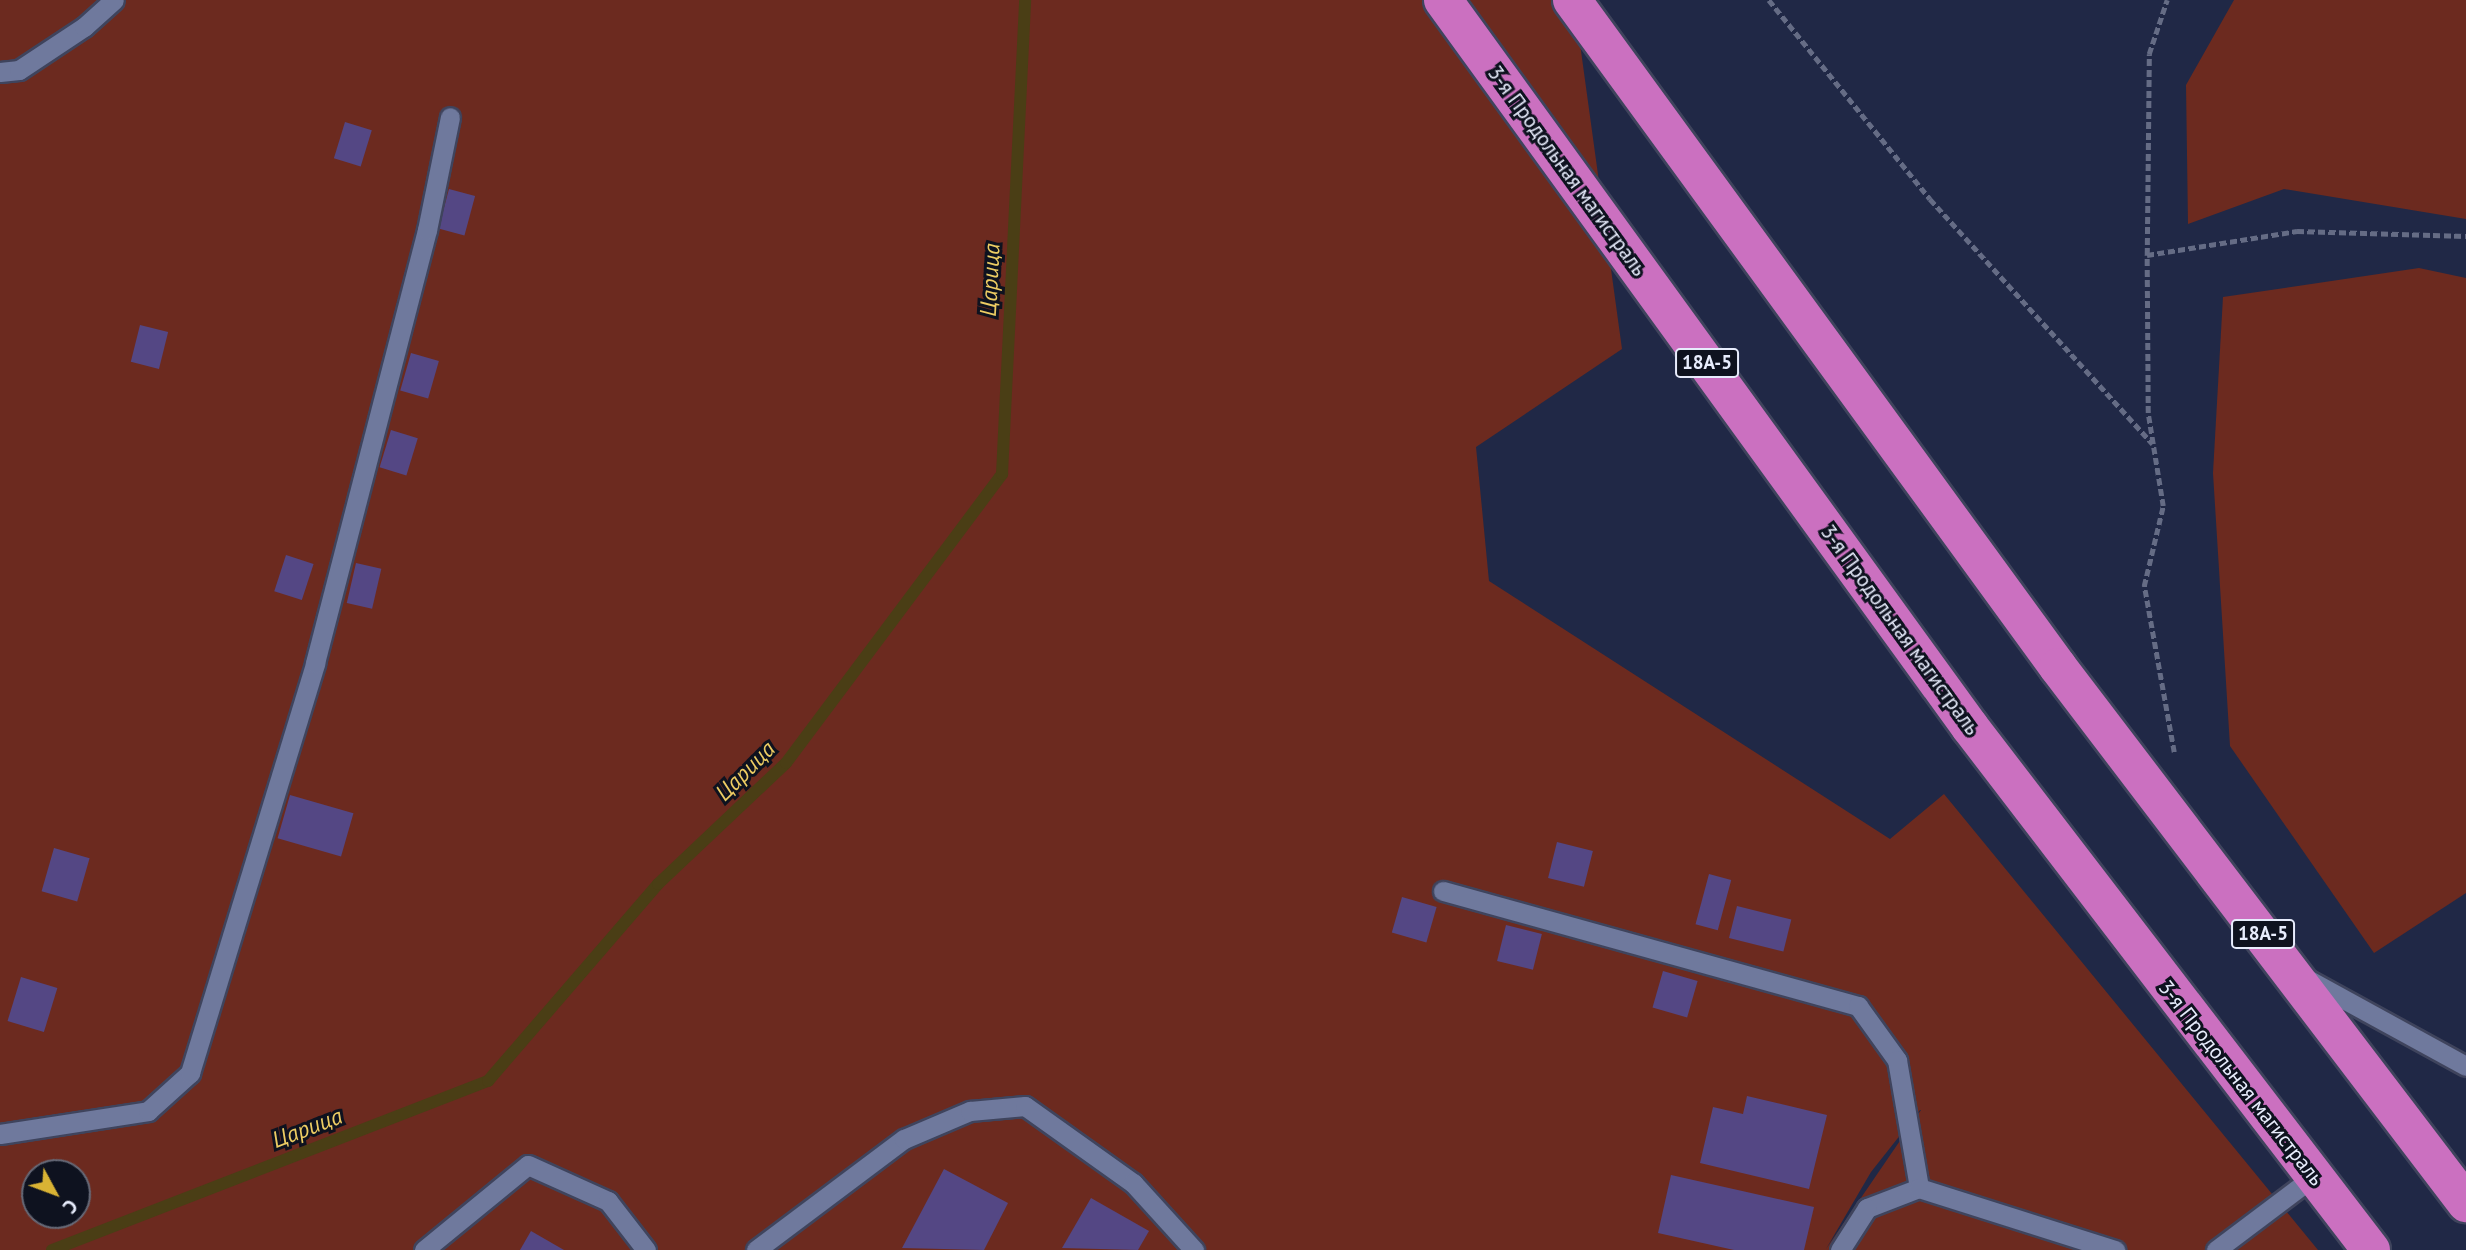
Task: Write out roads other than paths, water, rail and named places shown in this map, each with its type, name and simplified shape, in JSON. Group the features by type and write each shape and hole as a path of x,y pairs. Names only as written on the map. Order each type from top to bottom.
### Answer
{"highway":[{"name":"3-я Продольная магистраль","path":"1443,0 1970,727 2371,1250"},
{"name":"18А-5","path":"1572,0 2058,667 2466,1203"}],"lane":[{"path":"0,72 19,71 84,27 114,0"},
{"path":"0,1134 148,1111 190,1073 315,663 427,230 450,117"},
{"path":"1443,891 1858,1006 1897,1060 1919,1188"},
{"path":"2288,968 2466,1066"},
{"path":"756,1250 904,1139 970,1111 1026,1107 1133,1183 1187,1247 1195,1250"},
{"path":"424,1250 528,1165 608,1201 646,1250"},
{"path":"2216,1250 2313,1177"},
{"path":"1840,1250 1867,1208 1919,1188 2115,1250"}],"waterway":[{"name":"Царица","path":"52,1250 488,1081 658,884 786,763 1002,474 1025,0"}]}
